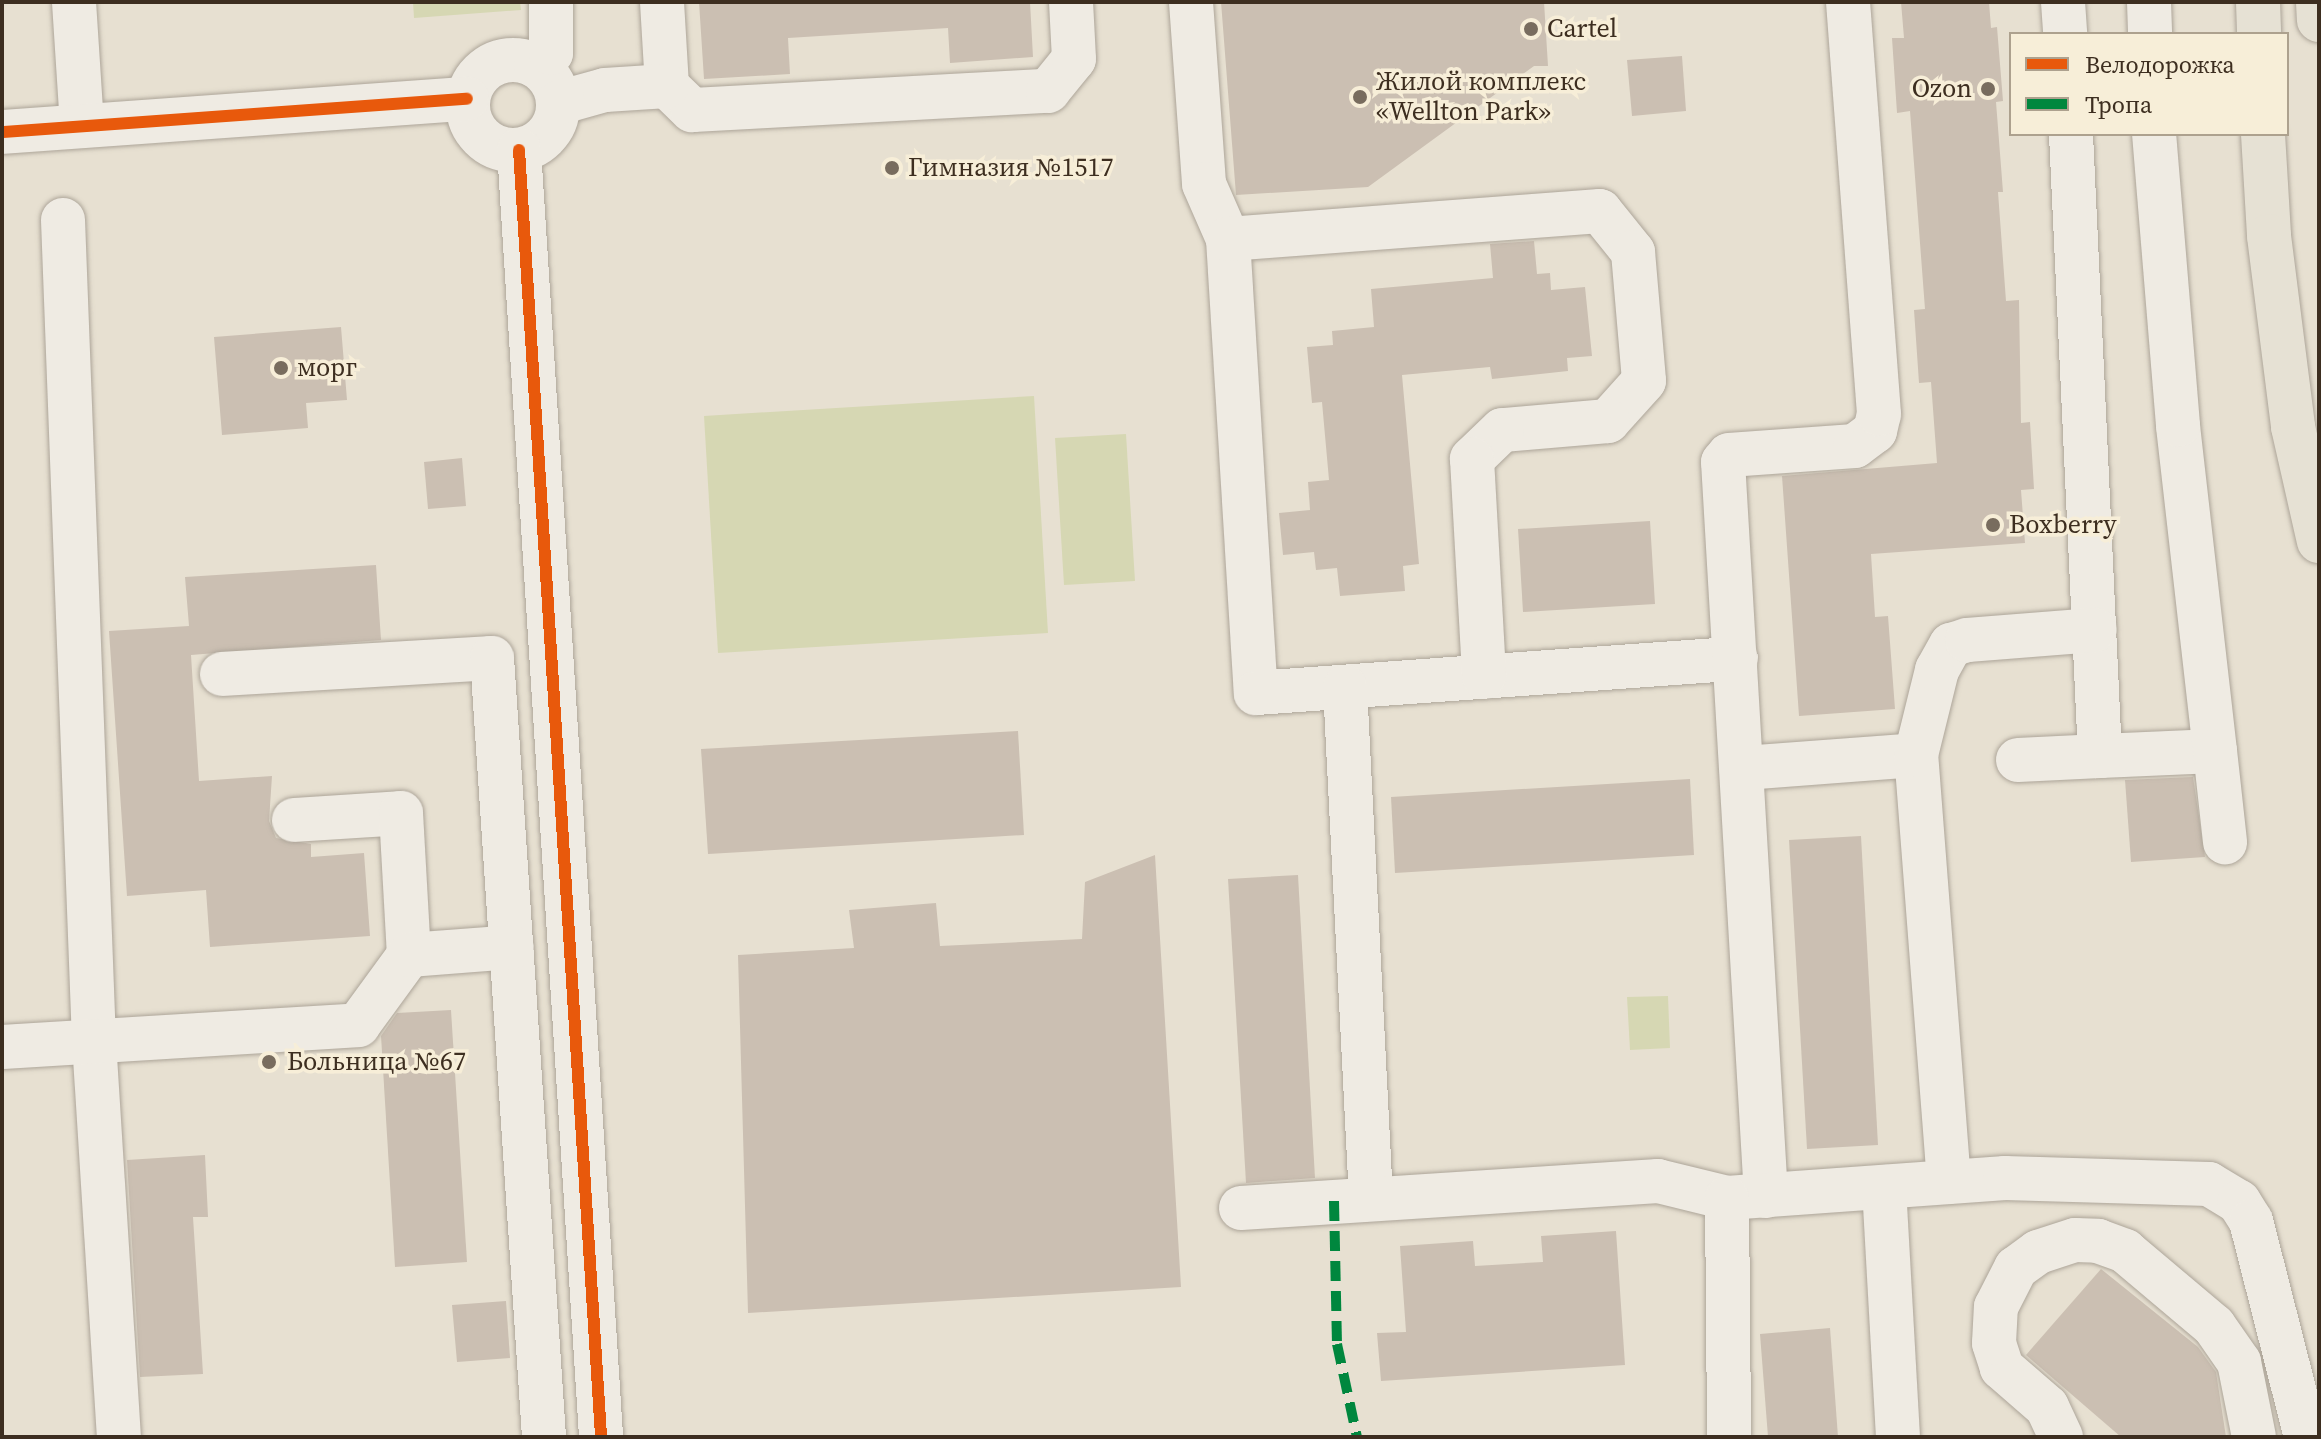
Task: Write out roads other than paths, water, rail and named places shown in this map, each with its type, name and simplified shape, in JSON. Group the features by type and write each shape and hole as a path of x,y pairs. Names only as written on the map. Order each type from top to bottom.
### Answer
{"main road":[{"path":"2258,2 2259,32"},
{"path":"2318,2 2319,20"},
{"path":"2263,136 2269,236 2293,427 2319,541"}],"street":[{"path":"74,2 82,126"},
{"path":"551,2 551,53 547,84 543,139 519,150 492,145 481,137 468,113 467,99 472,84 493,63 522,60 547,84 605,90 667,86"},
{"path":"662,2 667,86 692,110 1048,91 1074,59 1071,2"},
{"path":"1191,2 1204,184 1228,239 1256,693 1736,659"},
{"path":"1729,1437 1746,1197 1744,768 1725,458 1855,446 1875,431 1879,414 1848,2"},
{"path":"2063,2 2065,32"},
{"path":"2149,2 2150,32"},
{"path":"2,132 467,99"},
{"path":"2071,136 2100,756"},
{"path":"2154,136 2178,425 2225,842"},
{"path":"519,150 601,1437"},
{"path":"1228,239 1600,211 1633,252 1644,381 1608,421 1502,430 1472,459 1484,677"},
{"path":"63,220 94,1041 119,1437"},
{"path":"1949,1182 1916,755 1940,657 1951,645 2095,630"},
{"path":"222,674 492,658 544,1437"},
{"path":"1345,687 1371,1199"},
{"path":"2018,760 2215,751"},
{"path":"1744,768 1916,755"},
{"path":"2,1047 358,1025 409,955 401,813 294,820"},
{"path":"409,955 512,947"},
{"path":"1241,1208 1658,1181 1746,1197 2005,1178 2196,1181 2226,1191 2239,1202 2255,1233 2306,1437"},
{"path":"1884,1187 1898,1437"},
{"path":"2061,1437 2047,1407 2002,1368 1994,1343 1996,1307 2016,1268 2038,1252 2075,1240 2098,1241 2125,1251 2214,1326 2239,1362 2254,1437"}],"place":[{"name":"Cartel","path":"1531,29"},
{"name":"Ozon","path":"1988,89"},
{"name":"Жилой комплекс «Wellton Park»","path":"1360,97"},
{"name":"Гимназия №1517","path":"892,168"},
{"name":"морг","path":"281,368"},
{"name":"Boxberry","path":"1993,525"},
{"name":"Больница №67","path":"269,1062"}]}
